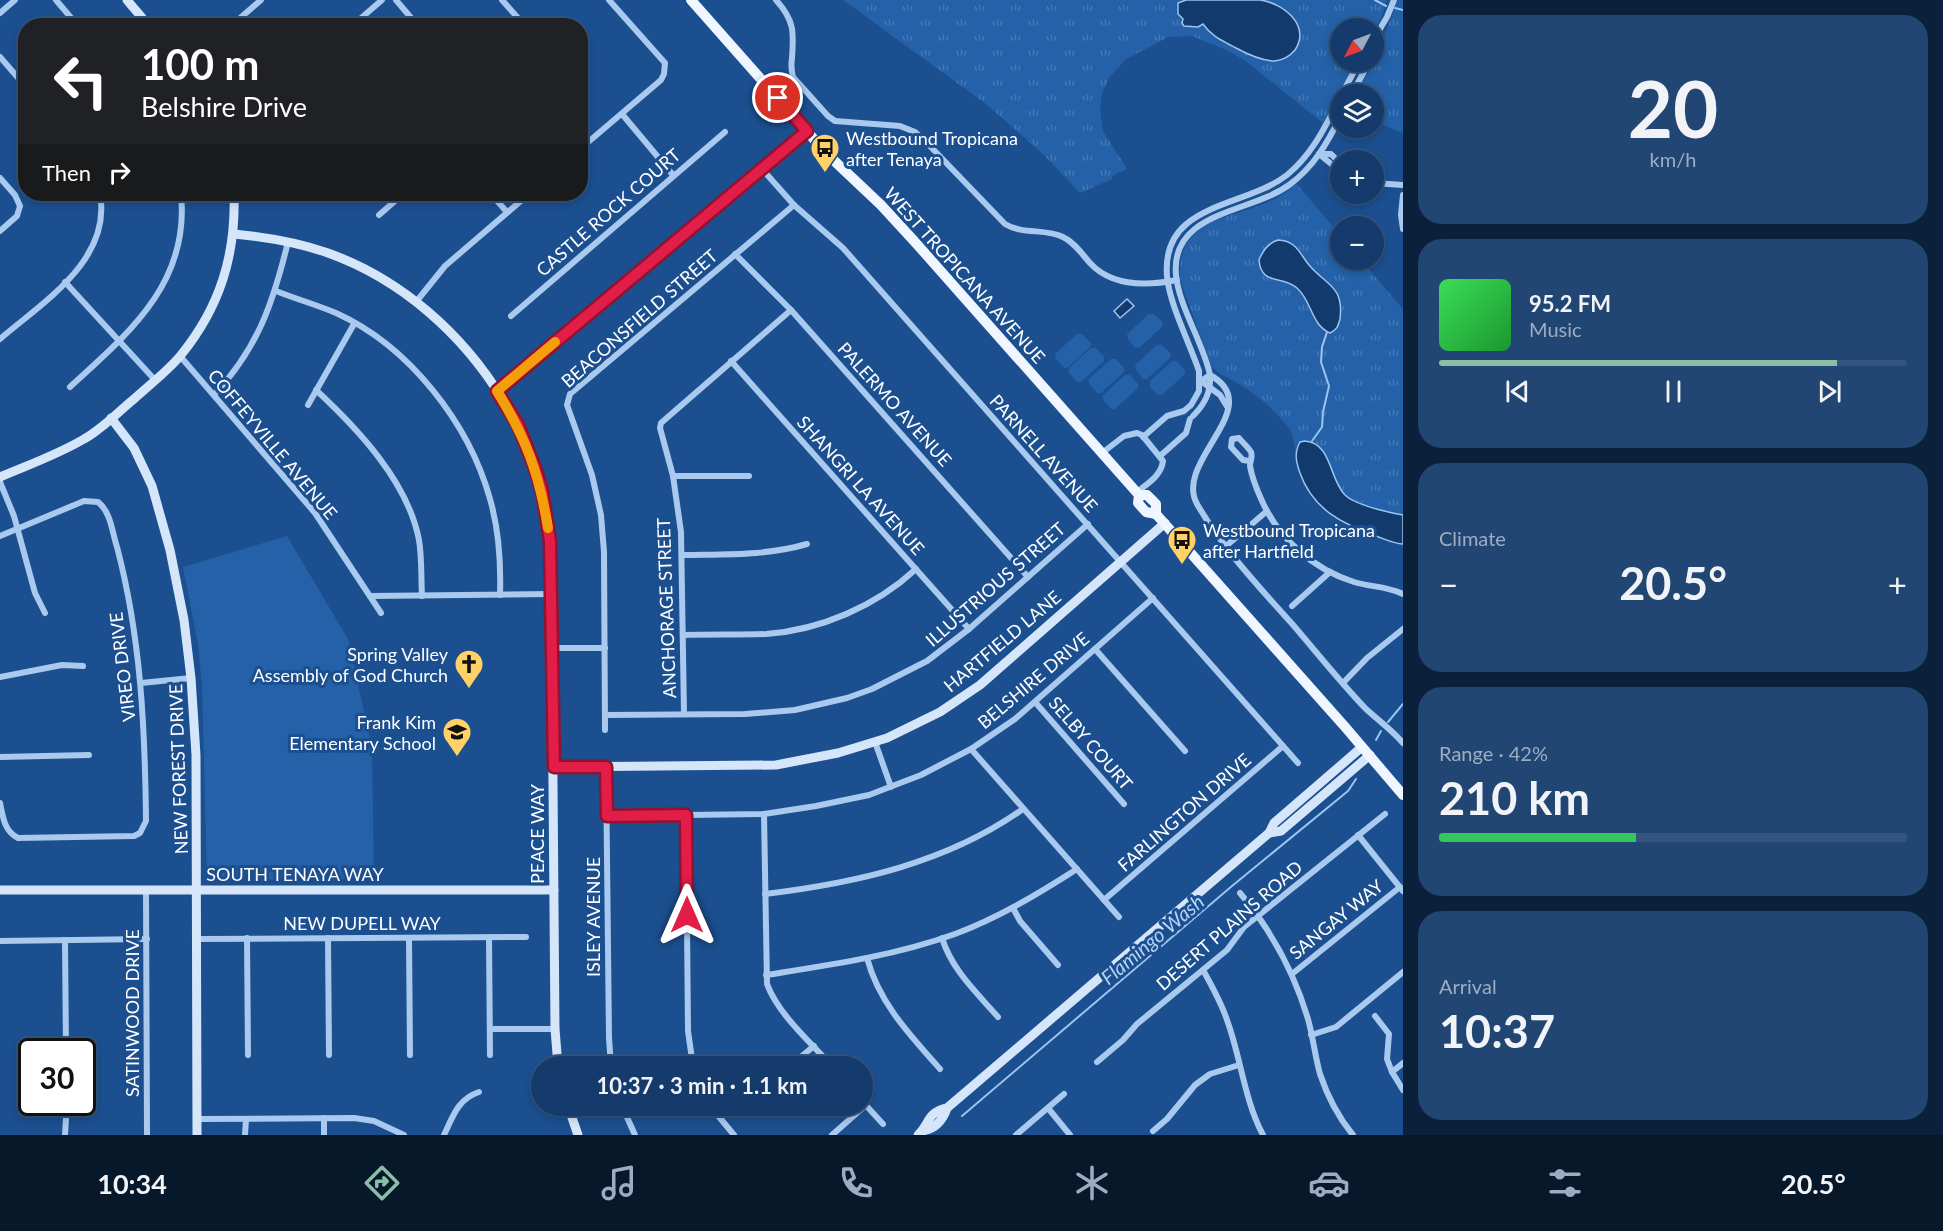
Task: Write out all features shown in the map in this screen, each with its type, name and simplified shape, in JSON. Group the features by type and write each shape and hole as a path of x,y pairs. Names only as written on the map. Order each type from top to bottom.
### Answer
{"main road":[{"name":"WEST TROPICANA AVENUE","path":"691,0 827,154 881,205 915,242 1138,494 1147,495 1155,504 1156,514 1403,795"}],"street":[{"path":"0,13 15,0"},
{"path":"56,0 71,18"},
{"path":"240,18 261,0"},
{"path":"361,18 382,0"},
{"path":"396,0 411,18"},
{"path":"502,0 518,18"},
{"path":"588,142 661,80 666,68 665,63 609,0"},
{"path":"776,0 787,12 792,26 791,68 793,77 831,119 841,123 900,126 910,129 930,145 1009,227 1064,237 1096,269 1109,278 1140,284 1177,280"},
{"path":"1384,21 1394,0"},
{"path":"131,1 143,18"},
{"path":"0,57 18,78"},
{"path":"622,114 673,175"},
{"path":"1143,437 1167,416 1184,411 1191,405 1197,396 1201,381 1168,282 1168,255 1173,241 1182,227 1202,212 1265,189 1293,170 1315,144 1330,116"},
{"path":"497,391 807,131"},
{"name":"CASTLE ROCK COURT","path":"512,316 725,132"},
{"path":"1160,456 1186,433 1192,417 1202,406 1210,387 1210,375 1177,280 1176,264 1185,239 1194,228 1212,218 1280,191 1299,177 1319,154 1330,135"},
{"path":"1319,154 1330,154"},
{"path":"1319,154 1330,163"},
{"name":"PARNELL AVENUE","path":"762,169 794,205 843,248 1298,763"},
{"path":"0,178 15,195 20,206 17,216 0,231"},
{"path":"1384,184 1403,185"},
{"path":"1403,195 1401,215 1403,229"},
{"path":"0,339 65,282 83,263 94,244 99,228 100,201"},
{"path":"70,387 141,319 162,289 171,271 180,237 181,201"},
{"path":"0,477 56,454 86,438 180,356 207,318 223,280 234,234 234,201"},
{"path":"379,215 395,201"},
{"path":"497,201 507,212"},
{"path":"416,302 445,266 520,201"},
{"name":"BEACONSFIELD STREET","path":"605,730 604,552 601,515 592,475 567,405 568,399 570,394 794,205"},
{"name":"PEACE WAY","path":"234,234 272,238 328,253 373,274 416,302 459,340 485,372 518,425 542,491 550,541 553,648 555,1029 557,1056"},
{"path":"214,395 247,353 265,319 276,291 288,242"},
{"name":"PALERMO AVENUE","path":"735,254 791,310 1028,577"},
{"path":"65,282 155,380"},
{"path":"276,291 338,314 380,340 433,390 466,439 490,499 497,533 500,595"},
{"name":"ANCHORAGE STREET","path":"684,714 682,555 673,476 660,428 661,423 791,310"},
{"path":"308,405 354,324"},
{"name":"COFFEYVILLE AVENUE","path":"180,356 315,513 381,613"},
{"name":"SHANGRI LA AVENUE","path":"731,361 969,629"},
{"path":"1201,381 1210,375"},
{"path":"1210,375 1224,388 1228,398 1228,408 1224,422 1197,469 1192,483 1197,504 1226,546 1256,583 1343,683 1403,743"},
{"path":"1201,381 1220,395 1228,408"},
{"path":"316,390 369,444 402,495 414,521 419,542 422,596"},
{"name":"NEW FOREST DRIVE","path":"111,418 134,448 152,486 170,550 184,620 191,678 196,754 198,891 199,1119 197,1135"},
{"path":"1102,453 1119,438 1137,433 1160,456 1163,464 1159,472 1138,494"},
{"path":"1250,462 1257,490 1267,511 1279,530 1295,547 1330,572 1354,582 1391,589 1403,594"},
{"path":"673,476 749,476"},
{"path":"0,482 18,528 34,593 45,613"},
{"name":"VIREO DRIVE","path":"0,803 6,827 12,835 18,838 134,836 140,833 146,821 145,736 135,632 123,572 107,513 98,502 84,501 18,528"},
{"path":"1226,546 1267,511"},
{"name":"HARTFIELD LANE","path":"554,767 776,765 838,753 875,742 926,720 980,686 1165,523"},
{"name":"ILLUSTRIOUS STREET","path":"605,715 745,714 795,710 847,698 872,689 910,672 969,629 1088,524"},
{"path":"0,536 18,528"},
{"path":"682,555 758,554 807,544"},
{"path":"683,635 786,632 837,618 879,598 916,569"},
{"path":"1292,606 1330,572"},
{"path":"370,596 552,594"},
{"name":"BELSHIRE DRIVE","path":"607,816 764,814 869,795 921,775 971,749 1015,718 1152,598"},
{"path":"1343,683 1368,658 1403,629"},
{"path":"553,648 605,648"},
{"path":"1095,649 1185,751"},
{"path":"0,678 62,665 84,666"},
{"path":"141,683 191,678"},
{"name":"SELBY COURT","path":"1035,702 1124,804"},
{"path":"875,742 891,787"},
{"name":"FARLINGTON DRIVE","path":"1104,900 1283,746"},
{"path":"971,749 1119,917"},
{"path":"920,1133 931,1130 944,1117 947,1108 1269,833 1281,831 1366,751"},
{"path":"0,758 89,755"},
{"name":"ISLEY AVENUE","path":"606,767 610,1056"},
{"path":"765,894 814,888 895,870 956,847 1002,824 1023,809"},
{"path":"764,814 767,984 776,1002 823,1056"},
{"name":"DESERT PLAINS ROAD","path":"1097,1062 1123,1040 1137,1024 1227,950 1244,927 1384,814"},
{"path":"686,815 688,1031 692,1056"},
{"path":"1358,835 1401,889"},
{"path":"766,975 867,958 942,938 1013,908 1077,869"},
{"name":"SANGAY WAY","path":"1292,974 1401,889"},
{"name":"SOUTH TENAYA WAY","path":"0,890 554,890"},
{"name":"SATINWOOD DRIVE","path":"146,891 147,1135"},
{"path":"1240,893 1277,944 1292,974 1311,1035 1320,1074 1330,1098 1353,1135"},
{"path":"1013,908 1020,921 1058,965"},
{"path":"489,937 490,1055"},
{"name":"NEW DUPELL WAY","path":"198,939 526,937"},
{"path":"247,938 248,1055"},
{"path":"328,938 329,1055"},
{"path":"409,938 410,1055"},
{"path":"942,938 956,970 998,1017"},
{"path":"0,941 147,939"},
{"path":"65,940 66,1038"},
{"path":"867,958 877,986 894,1016 940,1069"},
{"path":"1203,970 1228,1022 1246,1094 1263,1135"},
{"path":"1311,1035 1336,1027 1403,972"},
{"path":"1375,1016 1389,1034 1387,1059 1403,1090"},
{"path":"489,1029 555,1029"},
{"path":"802,1056 814,1046"},
{"path":"1392,1072 1403,1063"},
{"path":"1153,1131 1167,1119 1195,1085 1210,1074 1239,1065"},
{"path":"444,1135 460,1102 468,1095 479,1092"},
{"path":"1016,1135 1064,1094"},
{"path":"1048,1108 1071,1135"},
{"path":"873,1114 882,1124"},
{"path":"65,1135 66,1116"},
{"path":"571,1116 578,1135"},
{"path":"626,1116 635,1135"},
{"path":"718,1116 734,1135"},
{"path":"832,1135 851,1116"},
{"path":"324,1118 324,1135"},
{"path":"199,1119 354,1118 374,1121 404,1135"},
{"path":"245,1135 246,1119"}],"green space":[{"path":"843,0 1387,0 1381,18 1330,18 1330,72 1350,72 1343,84 1330,84 1330,110 1323,123 1248,63 1231,52 1192,36 1168,37 1125,60 1109,78 1102,93 1100,109 1103,131 1127,169 1112,176 1112,179 1080,193 1043,154 986,104"},
{"path":"1398,0 1403,0 1403,133 1384,125 1384,84 1361,84 1368,72 1384,72 1384,36"},
{"path":"1296,183 1330,223 1330,270 1370,270 1403,309 1403,546 1341,521 1316,501 1299,471 1294,442 1288,427 1259,398 1212,367 1180,280 1182,255 1191,238 1204,226 1280,196"},
{"path":"1149,314 1154,314 1163,323 1162,327 1139,348 1135,348 1127,334"},
{"path":"1077,334 1082,334 1091,343 1090,347 1067,368 1064,368 1056,359 1055,354"},
{"path":"1157,345 1162,345 1171,354 1170,358 1147,379 1143,379 1135,365"},
{"path":"1091,348 1096,348 1104,357 1104,361 1081,382 1077,382 1069,373 1069,368"},
{"path":"1111,359 1116,359 1124,368 1124,372 1101,393 1097,393 1089,384 1089,379"},
{"path":"1172,361 1177,361 1185,370 1185,374 1162,395 1158,395 1150,387 1150,381"},
{"path":"1125,375 1130,375 1138,384 1138,388 1115,409 1111,409 1103,400 1103,395"},
{"path":"287,536 348,639 372,747 374,879 207,880 202,686 198,645 183,567"}],"shaded area":[{"path":"1186,0 1269,2 1292,17 1300,32 1299,41 1295,50 1281,60 1270,61 1255,57 1218,38 1203,24 1198,27 1184,26 1183,19 1178,14 1178,3"},
{"path":"1278,240 1294,245 1309,265 1337,293 1341,308 1340,319 1337,328 1332,332 1324,329 1315,319 1306,299 1297,288 1264,274 1259,260 1266,247"},
{"path":"1127,299 1134,306 1120,318 1114,311"},
{"path":"1300,442 1314,443 1320,448 1340,488 1350,499 1403,515 1403,544 1341,521 1321,506 1306,486 1297,465 1298,446"}],"waterway":[{"name":"Flamingo Wash","path":"1375,0 1386,6"},
{"name":"Flamingo Wash","path":"1395,8 1403,10"},
{"path":"1312,441 1322,427 1329,386 1321,362 1322,347 1327,332"},
{"name":"Flamingo Wash","path":"1388,722 1403,704"},
{"name":"Flamingo Wash","path":"1376,740 1381,731"},
{"name":"Flamingo Wash","path":"962,1116 1232,886 1348,791 1356,779"}],"slow traffic":[{"path":"548,528 542,491 535,468 518,425 497,391 555,342"}],"place":[{"name":"Westbound Tropicana after Tenaya","path":"825,174"},
{"name":"Westbound Tropicana after Hartfield","path":"1182,566"},
{"name":"Spring Valley Assembly of God Church","path":"469,690"},
{"name":"Frank Kim Elementary School","path":"457,758"}],"route":[{"path":"687,915 686,815 607,816 606,767 554,767 550,541 542,491 535,468 518,425 497,391 807,131 778,98"}]}
